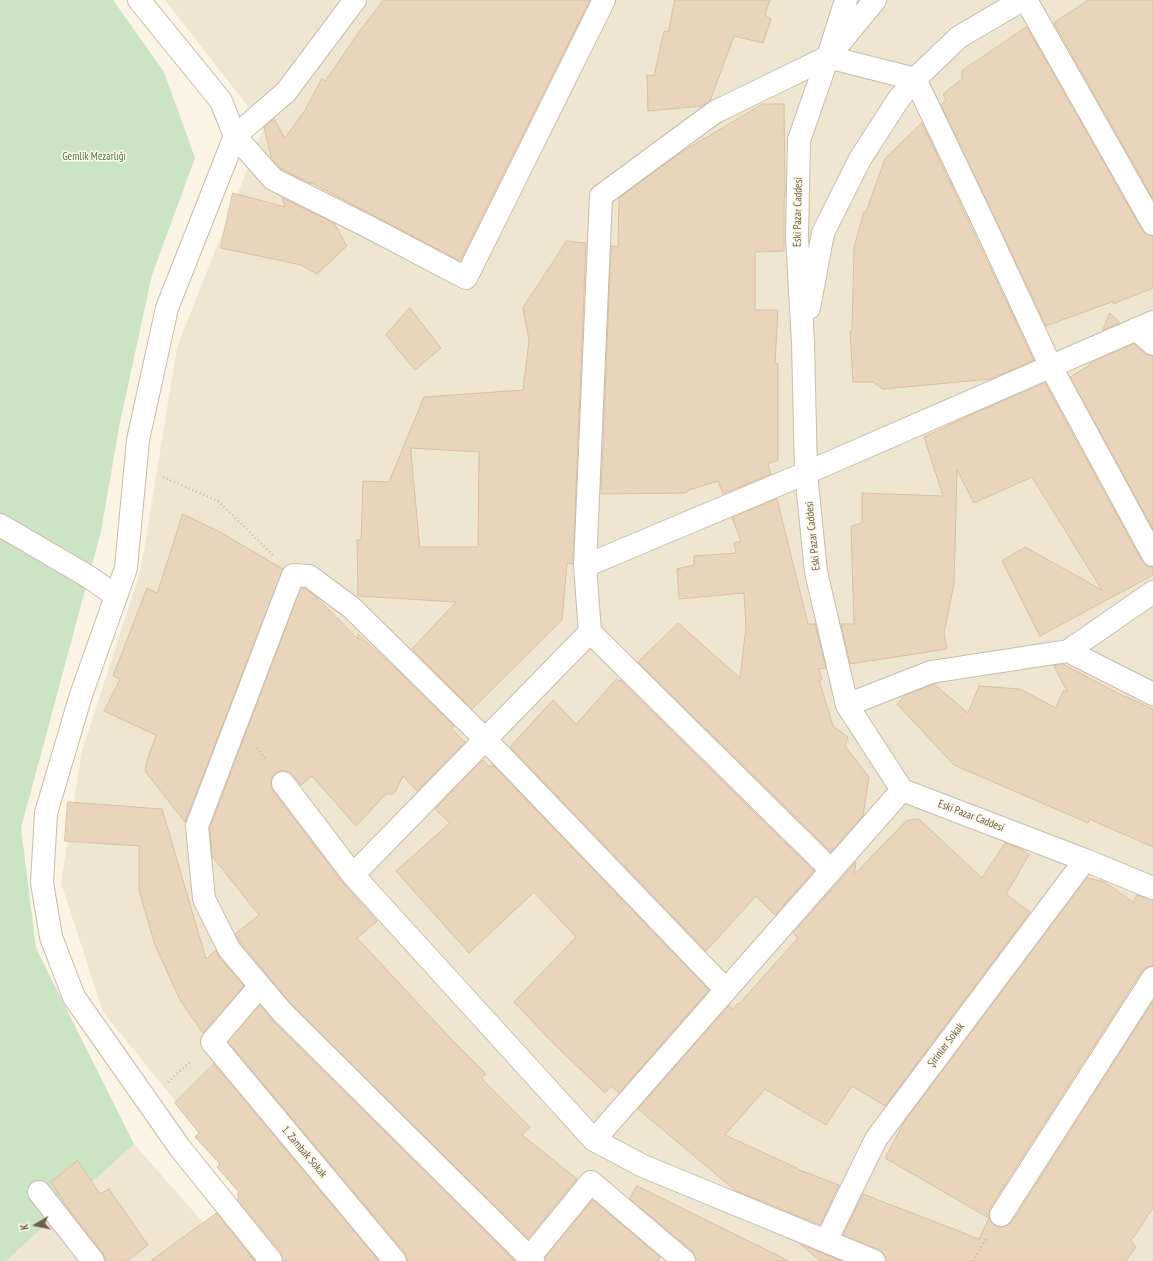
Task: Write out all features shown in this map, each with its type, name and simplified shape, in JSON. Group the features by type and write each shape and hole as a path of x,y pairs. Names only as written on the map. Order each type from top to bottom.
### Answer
{"street":[{"path":"139,0 221,101 235,136 273,179 466,278 604,0"},
{"path":"271,1261 180,1148 74,997 51,937 42,883 46,813 81,695 126,568 138,440 167,308 235,136 286,92 355,0"},
{"name":"Eski Pazar Caddesi","path":"846,0 799,140 796,237 803,343 806,472 816,572 847,705 902,790 1085,860 1153,888"},
{"path":"832,870 590,632 585,566 601,196 715,112 828,57 875,0"},
{"path":"803,343 823,232 860,159 898,100 915,79 959,37 1022,0"},
{"path":"1026,0 1153,224"},
{"path":"828,57 915,79"},
{"path":"915,79 1051,367 1153,555"},
{"path":"585,566 1144,326 1153,344"},
{"path":"0,525 89,577 116,596"},
{"path":"684,1261 591,1182 531,1259 282,1012 230,948 204,899 197,826 293,575 309,576 352,608 486,740 726,990"},
{"path":"847,705 931,672 1068,651 1153,592"},
{"path":"353,875 590,632"},
{"path":"1068,651 1153,694"},
{"path":"283,783 353,875 594,1140 643,1166 874,1261"},
{"path":"594,1140 902,790"},
{"name":"Şirinler Sokak","path":"826,1241 876,1139 1085,860"},
{"path":"1002,1215 1153,978"},
{"path":"212,1042 260,986"},
{"name":"1. Zambak Sokak","path":"212,1042 395,1261"},
{"path":"39,1192 93,1261"}],"path":[{"path":"135,465 218,501 293,575"},
{"path":"237,720 283,783"},
{"path":"146,1101 212,1042"}],"shaded area":[{"path":"165,0 1153,0 1153,1261 305,1261 103,1012 61,883 82,751 141,569 177,347 264,127"},
{"path":"134,1144 237,1261 6,1261"}],"green space":[{"name":"Gemlik Mezarlığı","path":"0,0 113,0 164,72 195,158 152,275 120,422 101,531 21,828 36,948 134,1144 6,1261 0,1261"}],"building":[{"path":"384,0 590,0 460,261 310,182 311,184 281,169 270,157 264,127 274,119 285,138 305,110 322,78 325,81 362,28"},
{"path":"675,0 770,0 765,15 771,19 763,43 734,36 710,101 702,106 648,111 647,75 654,76 664,31 668,32"},
{"path":"1089,0 1153,0 1153,199 1054,23"},
{"path":"1027,27 1142,230 1147,235 1153,236 1153,288 1113,304 1114,301 1046,326 941,105 946,100 943,94 962,79 962,71"},
{"path":"763,104 784,104 784,251 755,252 755,310 778,310 775,363 778,364 778,460 768,464 771,474 723,494 718,481 689,490 686,493 601,494 611,246 618,247 619,198 680,153"},
{"path":"922,123 1034,360 991,379 883,389 873,382 853,382 850,331 852,331 854,247 864,212 866,212 885,159"},
{"path":"233,193 285,207 282,198 334,223 347,246 317,274 301,265 221,248"},
{"path":"567,241 586,243 573,564 567,563 562,620 472,709 412,649 456,602 358,596 357,540 361,540 363,481 389,482 424,397 523,390 529,340 523,308","holes":["411,448 479,452 478,547 420,547"]},
{"path":"410,308 441,348 415,370 386,335"},
{"path":"1110,313 1120,323 1103,330"},
{"path":"1134,344 1145,354 1153,356 1153,529 1070,377 1090,365 1090,363"},
{"path":"1045,383 1142,561 1147,566 1153,567 1153,575 1040,636 1002,561 1025,547 1102,590 1032,477 974,503 957,470 954,584 944,633 947,649 850,664 841,624 854,624 851,526 862,523 862,493 943,496 924,437"},
{"path":"777,499 808,624 815,624 826,668 819,669 822,680 819,680 833,726 848,737 845,746 869,777 863,816 831,852 638,662 678,623 740,678 746,627 744,593 679,599 677,569 694,565 694,556 736,553 734,543 741,541 732,518"},
{"path":"183,514 220,532 283,569 185,822 145,771 156,735 104,711 120,679 113,676 147,588 157,593"},
{"path":"301,588 305,588 317,598 358,639 358,634 395,668 454,726 452,729 465,742 417,791 403,776 394,794 386,794 356,826 312,776 301,785 293,775 288,772 281,771 275,773 271,784 273,791 343,883 377,921 357,938 453,1041 486,1074 481,1078 530,1127 522,1135 577,1179 528,1239 291,1004 235,934 259,915 212,856 210,828"},
{"path":"1063,664 1125,697 1153,709 1153,847 1089,819 1088,823 954,765 897,704 905,695 934,684 968,713 979,686 1020,689 1056,708 1063,691 1067,691 1054,666"},
{"path":"617,679 619,681 620,680 814,871 775,915 756,896 706,951 510,747 553,700 576,724"},
{"path":"483,760 490,767 493,765 709,990 619,1093 611,1086 605,1093 555,1045 514,1002 576,937 534,892 469,953 396,871 450,823 435,809"},
{"path":"68,802 162,809 206,959 216,950 219,957 244,986 203,1033 180,1000 155,945 139,890 139,846 65,841"},
{"path":"919,819 982,878 1005,843 1019,848 1029,855 1006,894 1030,912 885,1106 852,1086 826,1125 765,1089 725,1135 797,1169 839,1185 820,1225 736,1191 638,1109 729,1005 733,1009 738,1003 739,1004 798,938 793,933 856,862 854,875 906,821"},
{"path":"1088,878 1105,882 1133,902 1137,895 1153,900 1153,966 1147,967 1142,971 990,1208 989,1215 990,1220 994,1225 1000,1227 1006,1226 1012,1222 1153,1001 1153,1208 1131,1241 1136,1247 1126,1261 886,1261 884,1254 879,1250 843,1235 863,1194 979,1239 989,1218 885,1158 906,1119"},
{"path":"260,1005 273,1021 515,1261 407,1261 405,1253 228,1042"},
{"path":"214,1064 379,1261 283,1261 281,1253 237,1199 239,1197 237,1194 239,1192 217,1167 220,1164 195,1137 199,1133 175,1103"},
{"path":"78,1161 100,1194 109,1189 148,1245 127,1261 105,1261 103,1253 69,1210 51,1182"},
{"path":"637,1186 789,1261 699,1261 696,1259 692,1251 630,1199"},
{"path":"593,1200 660,1257 657,1261 545,1261 545,1258"},
{"path":"217,1213 255,1261 151,1261"},
{"path":"800,1244 841,1261 821,1261"}]}
